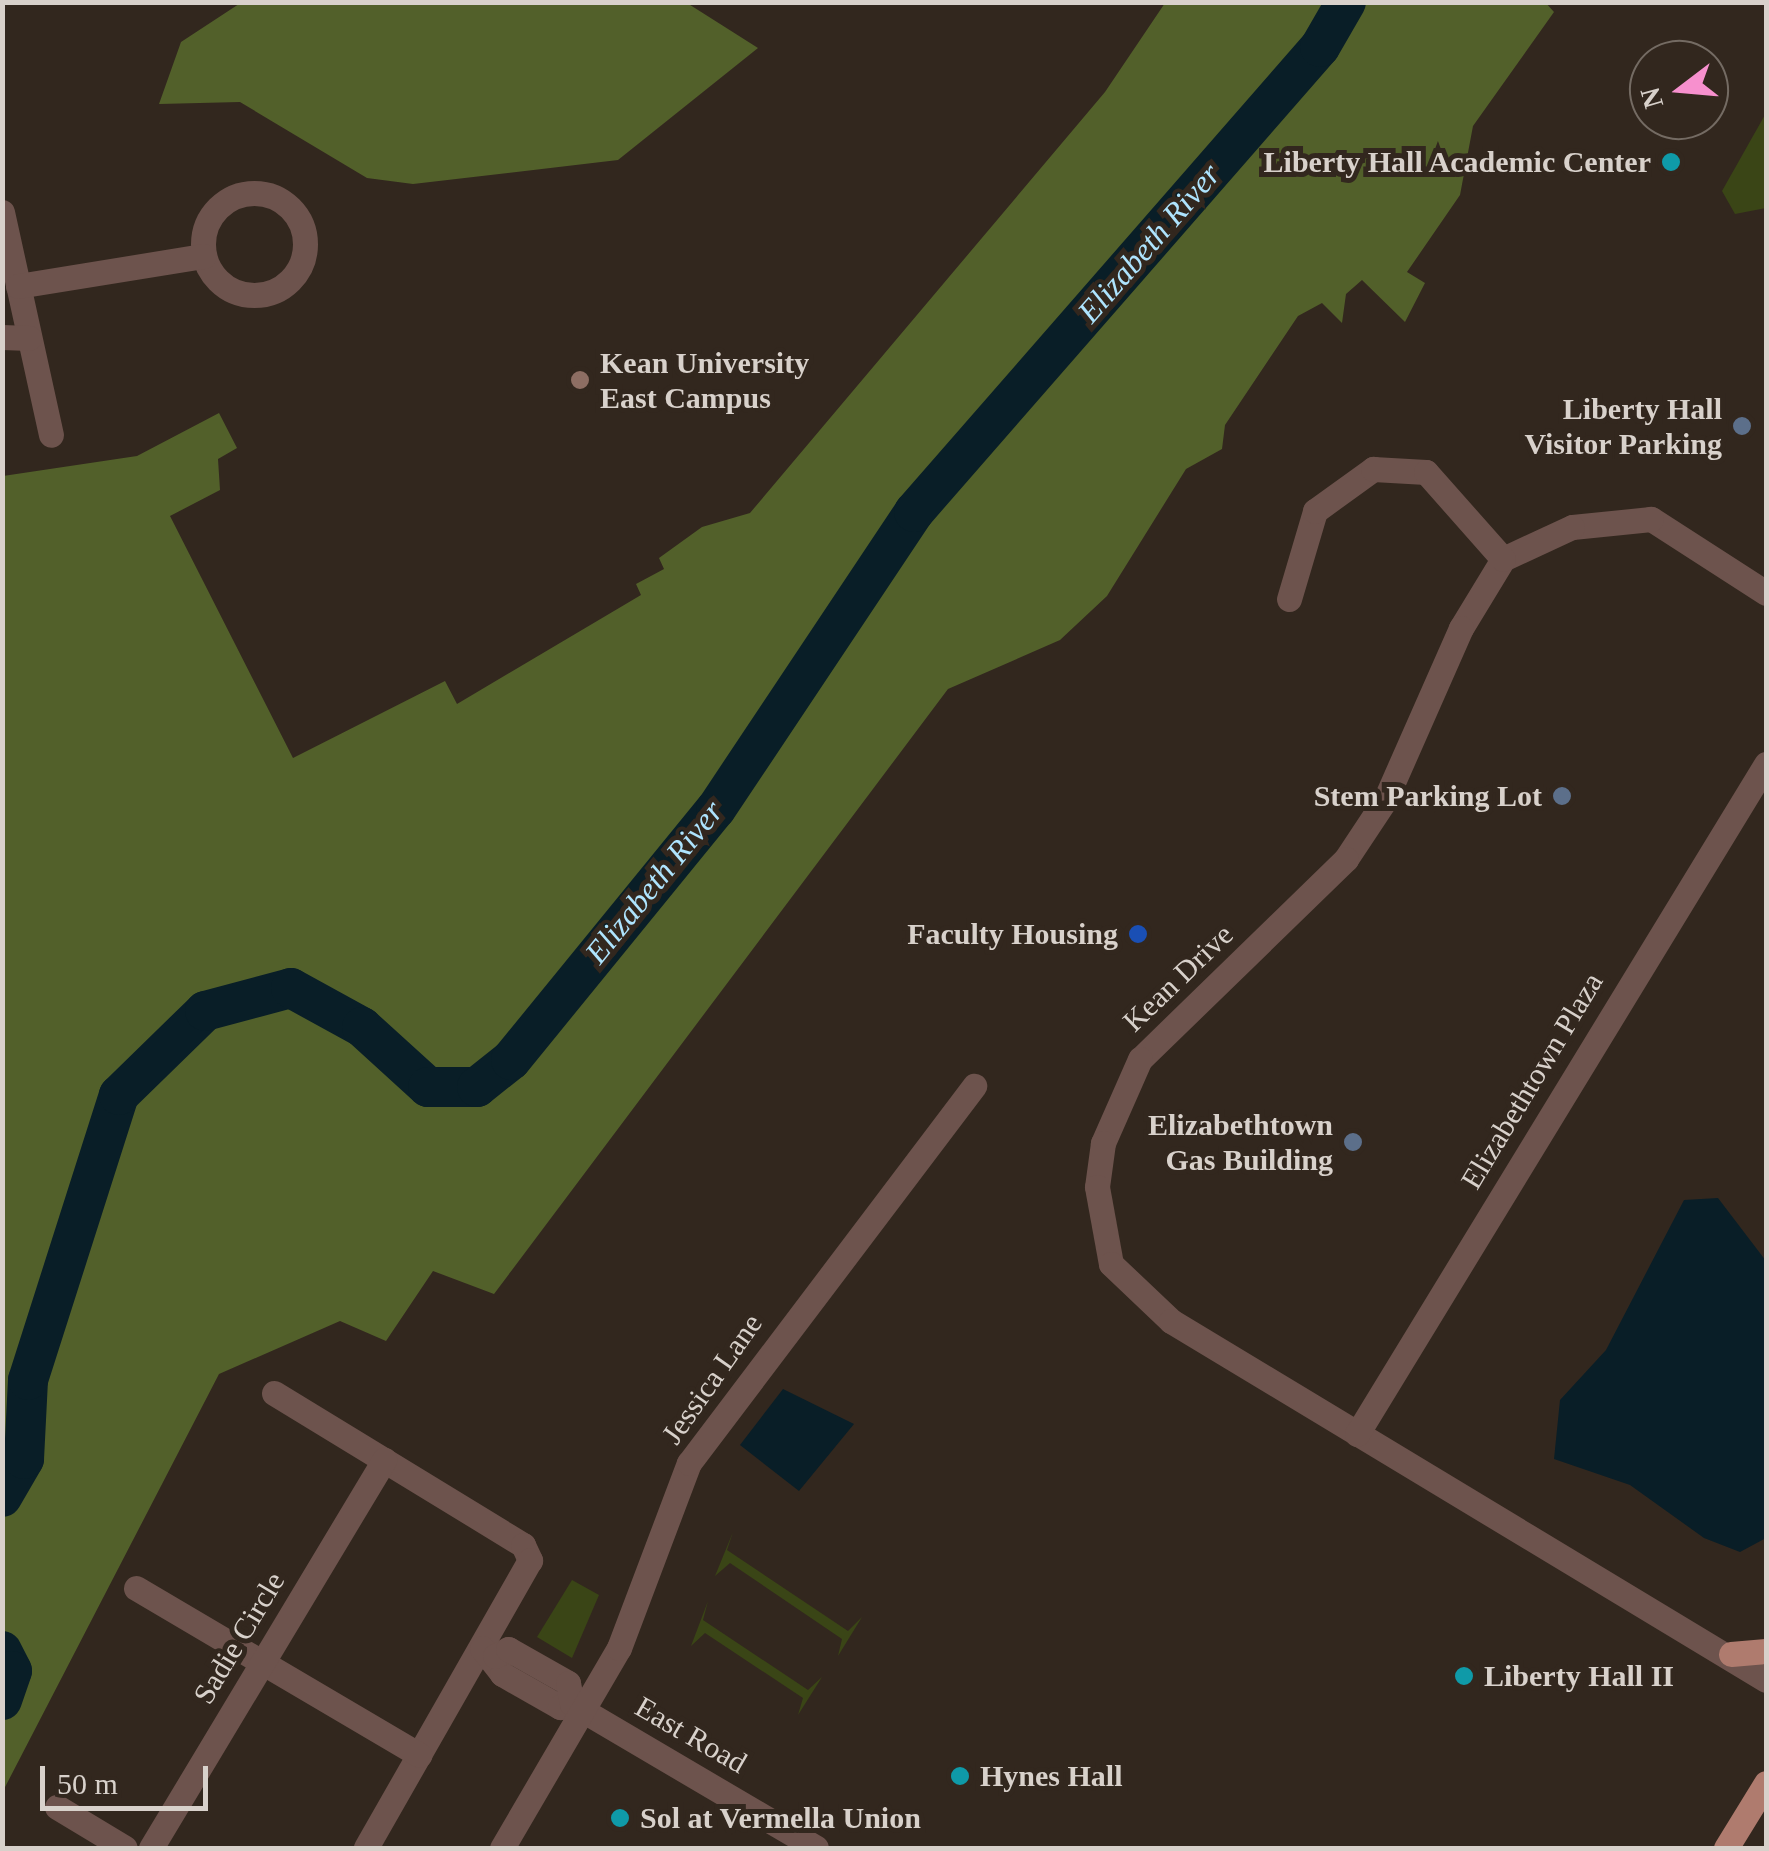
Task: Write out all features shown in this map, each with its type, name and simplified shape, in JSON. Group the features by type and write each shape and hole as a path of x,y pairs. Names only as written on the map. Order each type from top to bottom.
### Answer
{"main road":[{"path":"1731,1654 1766,1651"},
{"path":"1726,1848 1766,1783"}],"street":[{"path":"240,195 286,204 303,230 294,276 268,294 222,284 204,256 214,213 240,195"},
{"path":"2,212 51,436"},
{"path":"18,286 204,256"},
{"path":"2,337 29,338"},
{"path":"1289,599 1315,511 1373,469 1426,472 1503,560 1572,527 1651,520 1766,594"},
{"name":"Kean Drive","path":"1503,560 1461,628 1385,800 1346,859 1159,1036 1124,1087 1102,1143 1099,1229 1111,1264 1138,1297 1357,1434 1731,1654 1766,1680"},
{"name":"Elizabethtown Plaza","path":"1357,1434 1766,764"},
{"name":"Jessica Lane","path":"502,1848 578,1707 619,1648 689,1463 974,1086"},
{"path":"274,1394 528,1552 529,1567 488,1652 420,1755 366,1848"},
{"name":"Sadie Circle","path":"150,1848 384,1460"},
{"path":"136,1588 420,1755"},
{"name":"East Road","path":"488,1652 508,1648 568,1684 578,1707 816,1848"},
{"path":"57,1807 125,1848"}],"green space":[{"path":"242,2 687,3 758,48 618,160 413,184 367,178 240,102 159,104 181,42"},
{"path":"1545,2 1554,12 1473,126 1460,195 1407,272 1425,283 1405,322 1362,280 1346,294 1342,323 1322,303 1298,316 1225,425 1222,449 1186,469 1107,596 1060,640 948,689 494,1294 433,1271 386,1341 340,1321 219,1374 3,1791 3,476 137,456 219,413 237,448 218,459 220,490 170,516 293,758 445,681 457,704 641,595 636,584 664,569 659,558 702,527 750,513 1105,92 1165,3"},
{"path":"1766,113 1766,208 1735,214 1722,191"},
{"path":"733,1532 727,1550 848,1631 862,1617 838,1656 842,1639 730,1563 715,1576"},
{"path":"572,1580 599,1595 572,1658 537,1637"},
{"path":"708,1601 703,1620 808,1690 822,1677 798,1715 803,1698 705,1633 691,1646"}],"water":[{"path":"1718,1198 1766,1261 1766,1538 1740,1552 1704,1538 1630,1485 1554,1459 1560,1400 1606,1350 1684,1200"},
{"path":"783,1389 854,1424 799,1491 740,1445"}],"waterway":[{"name":"Elizabeth River","path":"2,1497 24,1459 28,1380 119,1095 205,1011 291,988 362,1027 428,1087 477,1087 511,1060 716,809 914,512 1320,47 1346,2"},
{"name":"Elizabeth River","path":"2,1651 12,1671 2,1700"}],"place":[{"name":"Liberty Hall Academic Center","path":"1671,162"},
{"name":"Kean University East Campus","path":"580,380"},
{"name":"Liberty Hall Visitor Parking","path":"1742,426"},
{"name":"Stem Parking Lot","path":"1562,796"},
{"name":"Faculty Housing","path":"1138,934"},
{"name":"Elizabethtown Gas Building","path":"1353,1142"},
{"name":"Liberty Hall II","path":"1464,1676"},
{"name":"Hynes Hall","path":"960,1776"},
{"name":"Sol at Vermella Union","path":"620,1818"}]}
